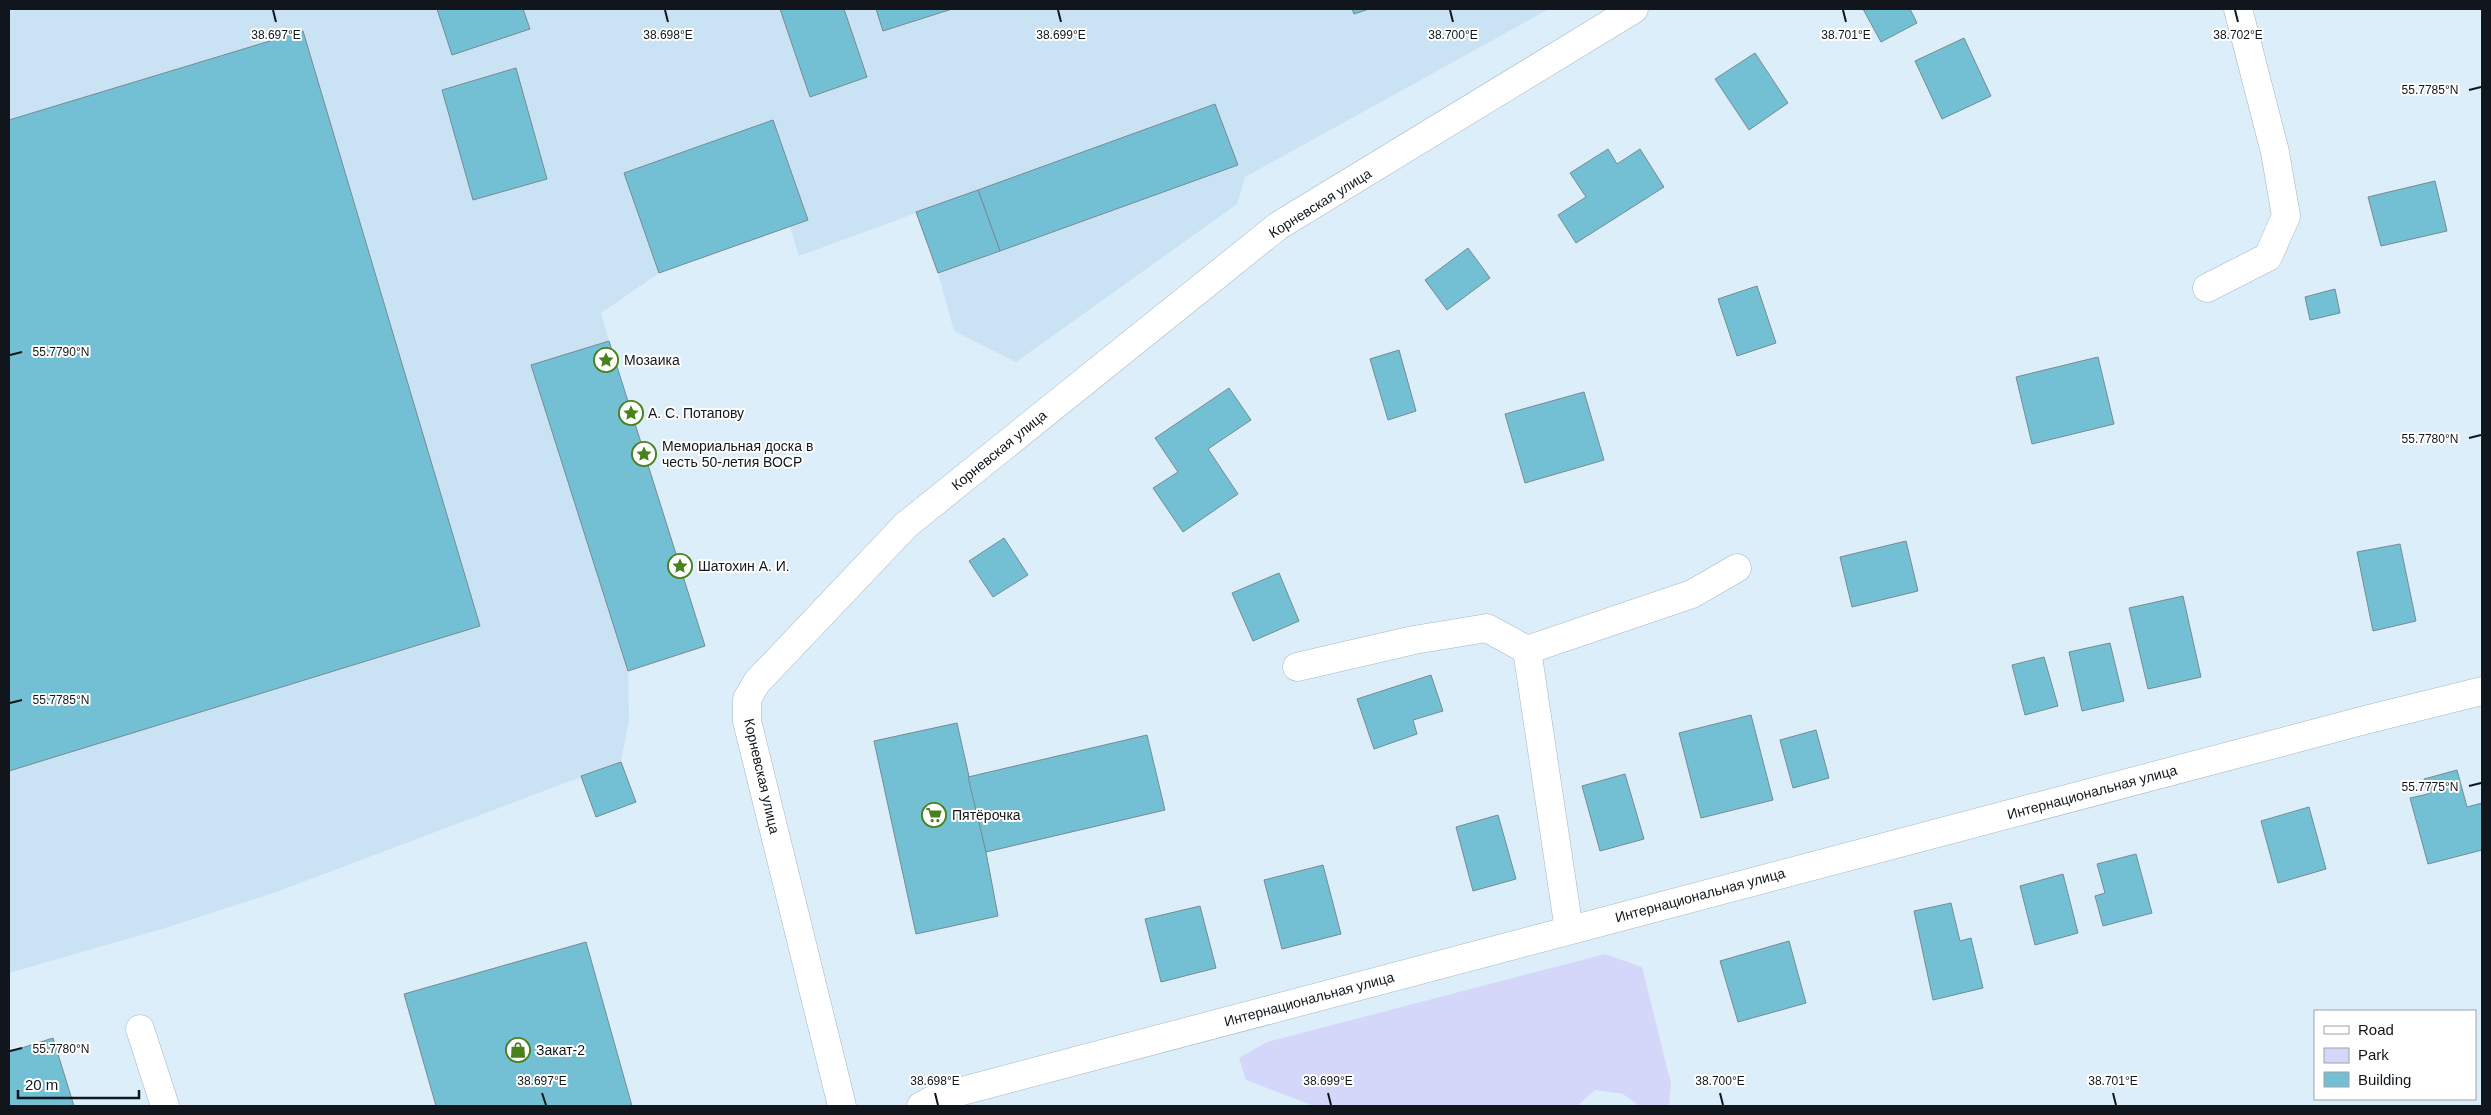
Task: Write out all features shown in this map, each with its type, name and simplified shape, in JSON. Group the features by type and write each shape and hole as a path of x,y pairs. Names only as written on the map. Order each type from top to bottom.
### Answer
{"street":[{"name":"Корневская улица","path":"842,1106 747,721 748,700 757,682 906,525 1278,226 1634,9"},
{"path":"2207,288 2268,257 2286,216 2275,152 2238,9"},
{"path":"1297,667 1414,640 1487,628 1527,650 1692,594 1737,568"},
{"path":"1527,650 1569,930"},
{"name":"Интернациональная улица","path":"921,1106 936,1098 2368,719 2482,691"},
{"path":"140,1029 165,1106"}],"shaded area":[{"path":"9,9 1549,9 1245,177 1237,204 1016,362 954,331 938,273 916,213 799,256 790,227 659,273 601,313 609,341 628,671 629,720 621,762 636,802 596,817 581,777 276,892 165,928 9,973"}],"green space":[{"path":"1605,954 1642,967 1671,1084 1669,1106 1640,1106 1623,1094 1595,1090 1577,1106 1314,1106 1246,1080 1239,1058 1267,1042"}],"building":[{"path":"437,9 523,9 530,29 452,55"},
{"path":"780,9 844,9 867,77 810,97"},
{"path":"876,9 952,9 883,31"},
{"path":"1352,9 1369,9 1354,14"},
{"path":"1863,9 1910,9 1917,23 1881,42"},
{"path":"303,31 480,626 9,771 9,120"},
{"path":"1964,38 1991,96 1942,119 1915,61"},
{"path":"1755,53 1788,103 1749,130 1715,79"},
{"path":"516,68 547,179 473,200 442,90"},
{"path":"1215,104 1238,165 1000,251 978,190"},
{"path":"773,120 808,220 659,273 624,173"},
{"path":"1608,149 1617,164 1640,149 1664,187 1576,243 1558,215 1586,197 1570,173"},
{"path":"2435,181 2447,231 2381,246 2368,197"},
{"path":"978,190 1000,251 938,273 916,212"},
{"path":"1468,248 1490,278 1447,310 1425,280"},
{"path":"1757,286 1776,343 1737,356 1718,299"},
{"path":"2335,289 2340,313 2310,320 2305,297"},
{"path":"609,341 705,646 628,671 531,365"},
{"path":"1399,350 1416,411 1388,420 1370,359"},
{"path":"2098,357 2114,424 2032,444 2016,377"},
{"path":"1229,388 1251,420 1208,449 1238,494 1183,532 1153,488 1178,472 1155,438"},
{"path":"1584,392 1604,460 1525,483 1505,414"},
{"path":"1004,538 1028,575 993,597 969,561"},
{"path":"1906,541 1918,591 1852,607 1840,557"},
{"path":"2400,544 2416,621 2373,631 2357,552"},
{"path":"1279,573 1299,621 1253,641 1232,593"},
{"path":"2183,596 2201,677 2148,689 2129,608"},
{"path":"2110,643 2124,701 2082,711 2069,652"},
{"path":"2044,657 2058,706 2025,715 2012,665"},
{"path":"1431,675 1443,711 1413,720 1417,734 1374,749 1357,699"},
{"path":"1751,715 1773,800 1701,818 1679,733"},
{"name":"Пятёрочка","path":"957,723 986,852 998,916 916,934 874,741"},
{"path":"1816,730 1829,778 1793,788 1780,740"},
{"path":"1147,735 1165,810 986,852 968,777"},
{"path":"621,762 636,802 596,817 581,776"},
{"path":"2457,770 2467,807 2482,803 2482,850 2428,864 2410,798 2428,794 2424,779"},
{"path":"1625,774 1644,839 1600,851 1582,786"},
{"path":"2309,807 2326,869 2278,883 2261,821"},
{"path":"1498,815 1516,879 1473,891 1456,827"},
{"path":"2136,854 2152,913 2103,926 2095,896 2105,893 2097,864"},
{"path":"1323,865 1341,934 1282,949 1264,880"},
{"path":"2063,874 2078,933 2035,945 2020,886"},
{"path":"1951,903 1960,941 1971,938 1983,988 1933,1000 1914,911"},
{"path":"1200,906 1216,968 1161,982 1145,919"},
{"path":"1789,941 1806,1003 1738,1022 1720,961"},
{"name":"Закат-2","path":"586,942 632,1106 436,1106 404,994"},
{"path":"53,1038 74,1106 9,1106 9,1052"}],"place":[{"name":"Мозаика","path":"606,360"},
{"name":"А. С. Потапову","path":"631,413"},
{"name":"Мемориальная доска в честь 50-летия ВОСР","path":"644,454"},
{"name":"Шатохин А. И.","path":"680,566"},
{"name":"Пятёрочка","path":"934,815"},
{"name":"Закат-2","path":"518,1050"}]}
